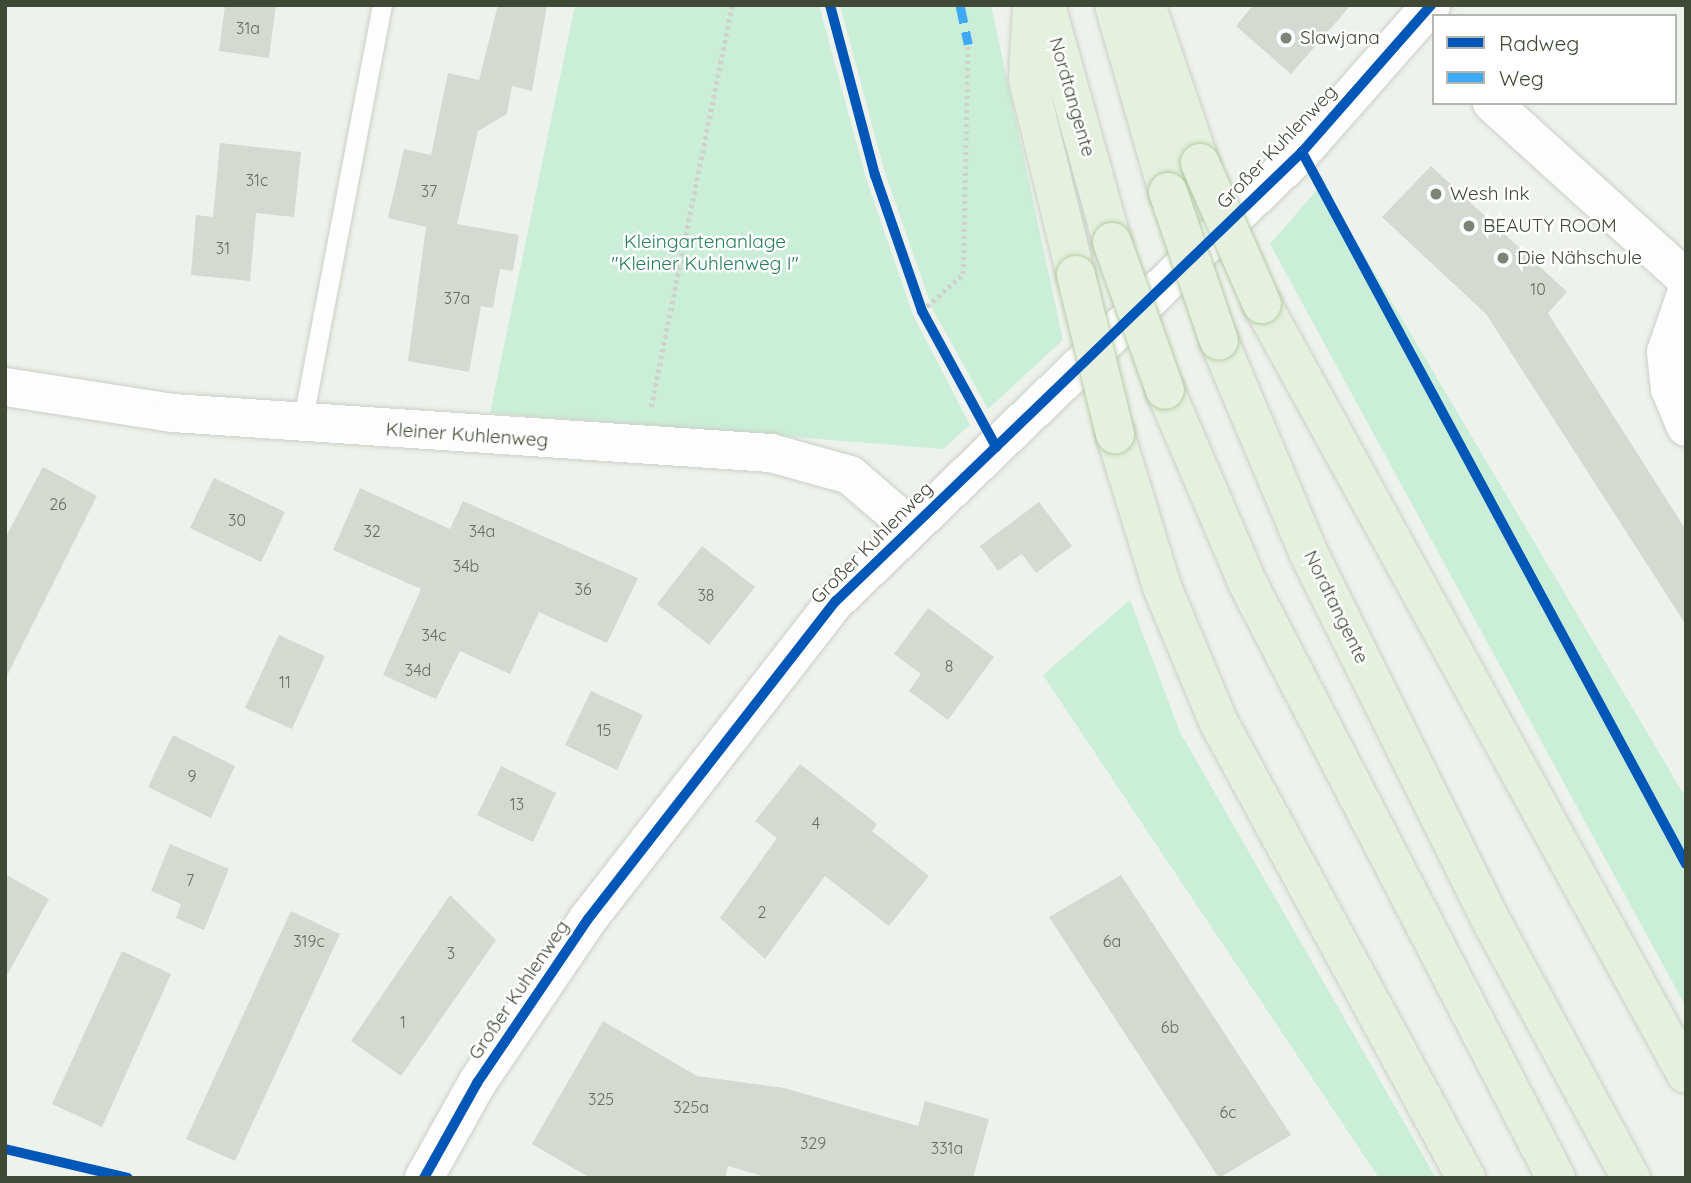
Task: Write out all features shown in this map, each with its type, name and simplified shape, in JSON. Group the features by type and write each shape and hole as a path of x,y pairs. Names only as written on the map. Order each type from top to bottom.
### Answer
{"highway":[{"path":"1032,5 1028,80 1115,434 1162,587 1219,723 1466,1178"},
{"name":"Nordtangente","path":"1046,5 1112,242 1165,390 1248,584 1556,1178"},
{"name":"Nordtangente","path":"1114,5 1168,192 1219,341 1308,552 1494,926 1631,1178"},
{"path":"1146,5 1200,163 1262,304 1686,1074"}],"street":[{"name":"Großer Kuhlenweg","path":"424,1178 477,1083 588,919 784,664 909,526 1302,152 1425,28"},
{"path":"1494,105 1686,279"},
{"path":"1686,294 1666,352 1670,389 1686,427"},
{"name":"Kleiner Kuhlenweg","path":"5,387 173,414 771,453 850,475 909,526"}],"lane":[{"path":"302,424 382,5"}],"path":[{"path":"643,445 732,5"},
{"path":"922,311 963,274 968,44"}],"green space":[{"name":"Kleingartenanlage \"Kleiner Kuhlenweg I\"","path":"575,5 819,5 866,178 913,315 970,425 943,449 490,413"},
{"path":"840,5 991,5 1063,340 988,409 932,308 884,170"},
{"path":"1322,184 1686,798 1686,1007 1270,244"},
{"path":"1130,600 1180,732 1436,1178 1379,1178 1043,675"}],"building":[{"path":"225,5 276,5 269,58 219,51"},
{"path":"498,5 547,5 532,91 512,86 507,114 478,131 457,224 519,235 513,271 500,269 493,308 481,306 469,372 408,361 426,227 388,218 404,149 431,155 448,73 479,80"},
{"name":"Slawjana","path":"1253,5 1351,5 1291,74 1236,26"},
{"path":"220,143 301,152 294,217 256,213 250,281 191,275 196,215 213,217"},
{"path":"1431,166 1567,292 1548,313 1686,530 1686,625 1486,314 1382,217"},
{"path":"43,467 97,496 5,680 5,538"},
{"path":"214,478 285,512 261,562 190,528"},
{"path":"360,488 450,529 463,501 638,578 607,643 539,612 510,674 460,651 436,699 383,675 421,589 333,550"},
{"path":"1039,502 1072,546 1036,573 1022,554 998,571 980,546"},
{"path":"702,546 755,587 709,645 657,604"},
{"path":"928,608 994,657 948,720 909,691 921,674 894,654"},
{"path":"279,635 325,656 292,729 245,708"},
{"path":"591,691 643,715 617,770 565,745"},
{"path":"173,735 235,766 211,818 148,787"},
{"path":"800,764 877,824 872,831 929,876 889,926 825,876 765,959 720,918 777,838 755,821"},
{"path":"501,766 556,793 533,842 477,815"},
{"path":"170,844 229,869 204,930 176,918 181,904 151,891"},
{"path":"5,874 49,899 5,979"},
{"path":"1121,875 1291,1135 1219,1178 1049,917"},
{"path":"450,895 496,940 401,1076 351,1041"},
{"path":"291,911 340,934 235,1161 186,1139"},
{"path":"122,951 171,974 102,1127 52,1104"},
{"path":"603,1021 697,1076 784,1088 918,1126 925,1101 989,1119 973,1178 769,1178 728,1166 725,1178 590,1178 532,1144"}],"marked path":[{"path":"960,5 968,44"}],"cycle path":[{"path":"830,5 875,175 922,311 996,447"},
{"path":"424,1178 477,1083 588,919 836,601 1302,152 1431,5"},
{"path":"1302,152 1686,864"},
{"path":"5,1149 128,1178"}],"place":[{"name":"Slawjana","path":"1286,38"},
{"name":"Wesh Ink","path":"1436,194"},
{"name":"BEAUTY ROOM","path":"1469,226"},
{"name":"Die Nähschule","path":"1503,258"}]}
